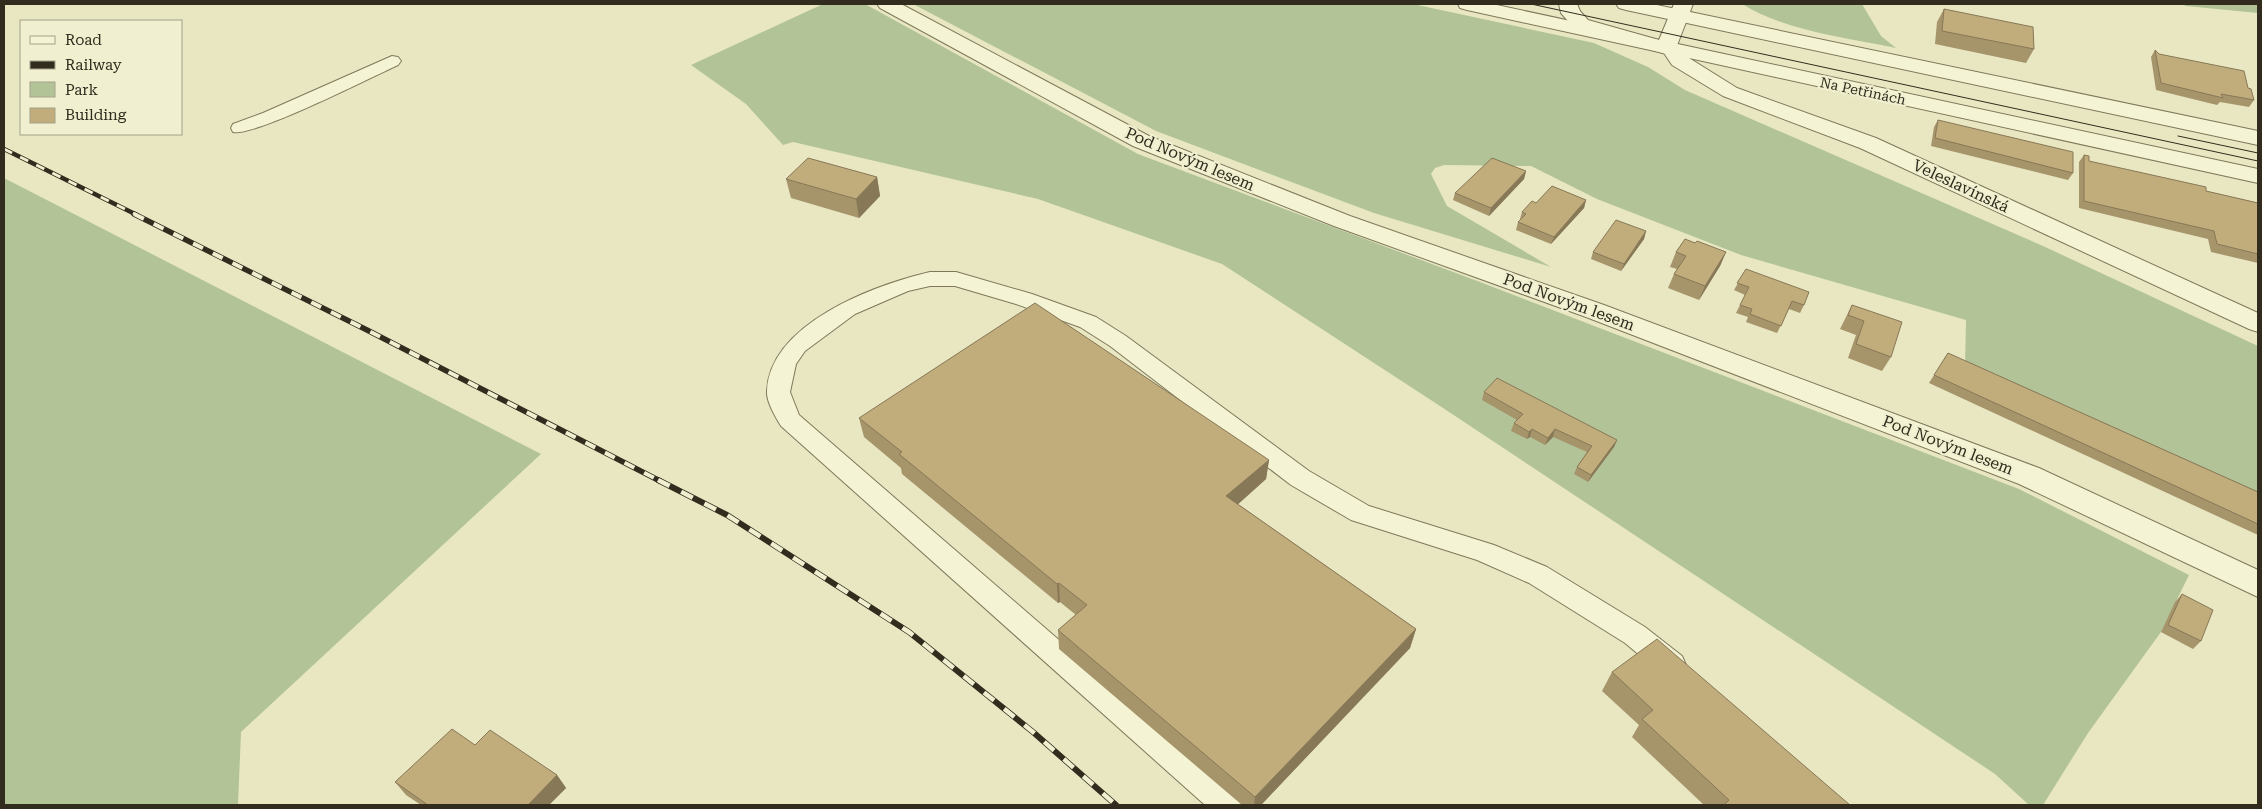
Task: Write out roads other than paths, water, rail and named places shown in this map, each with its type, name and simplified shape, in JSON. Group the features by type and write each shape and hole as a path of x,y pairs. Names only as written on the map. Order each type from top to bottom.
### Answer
{"street":[{"name":"Pod Novým lesem","path":"887,4 1141,141 1342,221 1604,315 2029,476 2258,584"},
{"name":"Na Petřinách","path":"1467,4 2258,176"},
{"path":"1568,4 1571,13 1581,24 1666,48 1681,9"},
{"path":"1626,4 1681,9 2258,138"},
{"name":"Veleslavínská","path":"1666,48 1679,61 1730,92 1868,142 2258,324"}],"lane":[{"path":"240,128 270,117 392,61"},
{"path":"1227,805 788,420 778,392 785,364 797,345 847,309 902,286 930,279 956,279 1024,299 1088,322 1126,347 1300,478 1360,513 1485,552 1538,575 1635,635 1688,678"}],"tram line":[{"path":"1531,4 2258,161"},
{"path":"2178,136 2258,153"}],"railway":[{"path":"4,149 137,215"},
{"path":"134,214 367,330 660,481"},
{"path":"658,480 727,515 909,632 1033,732 1116,805"}]}
